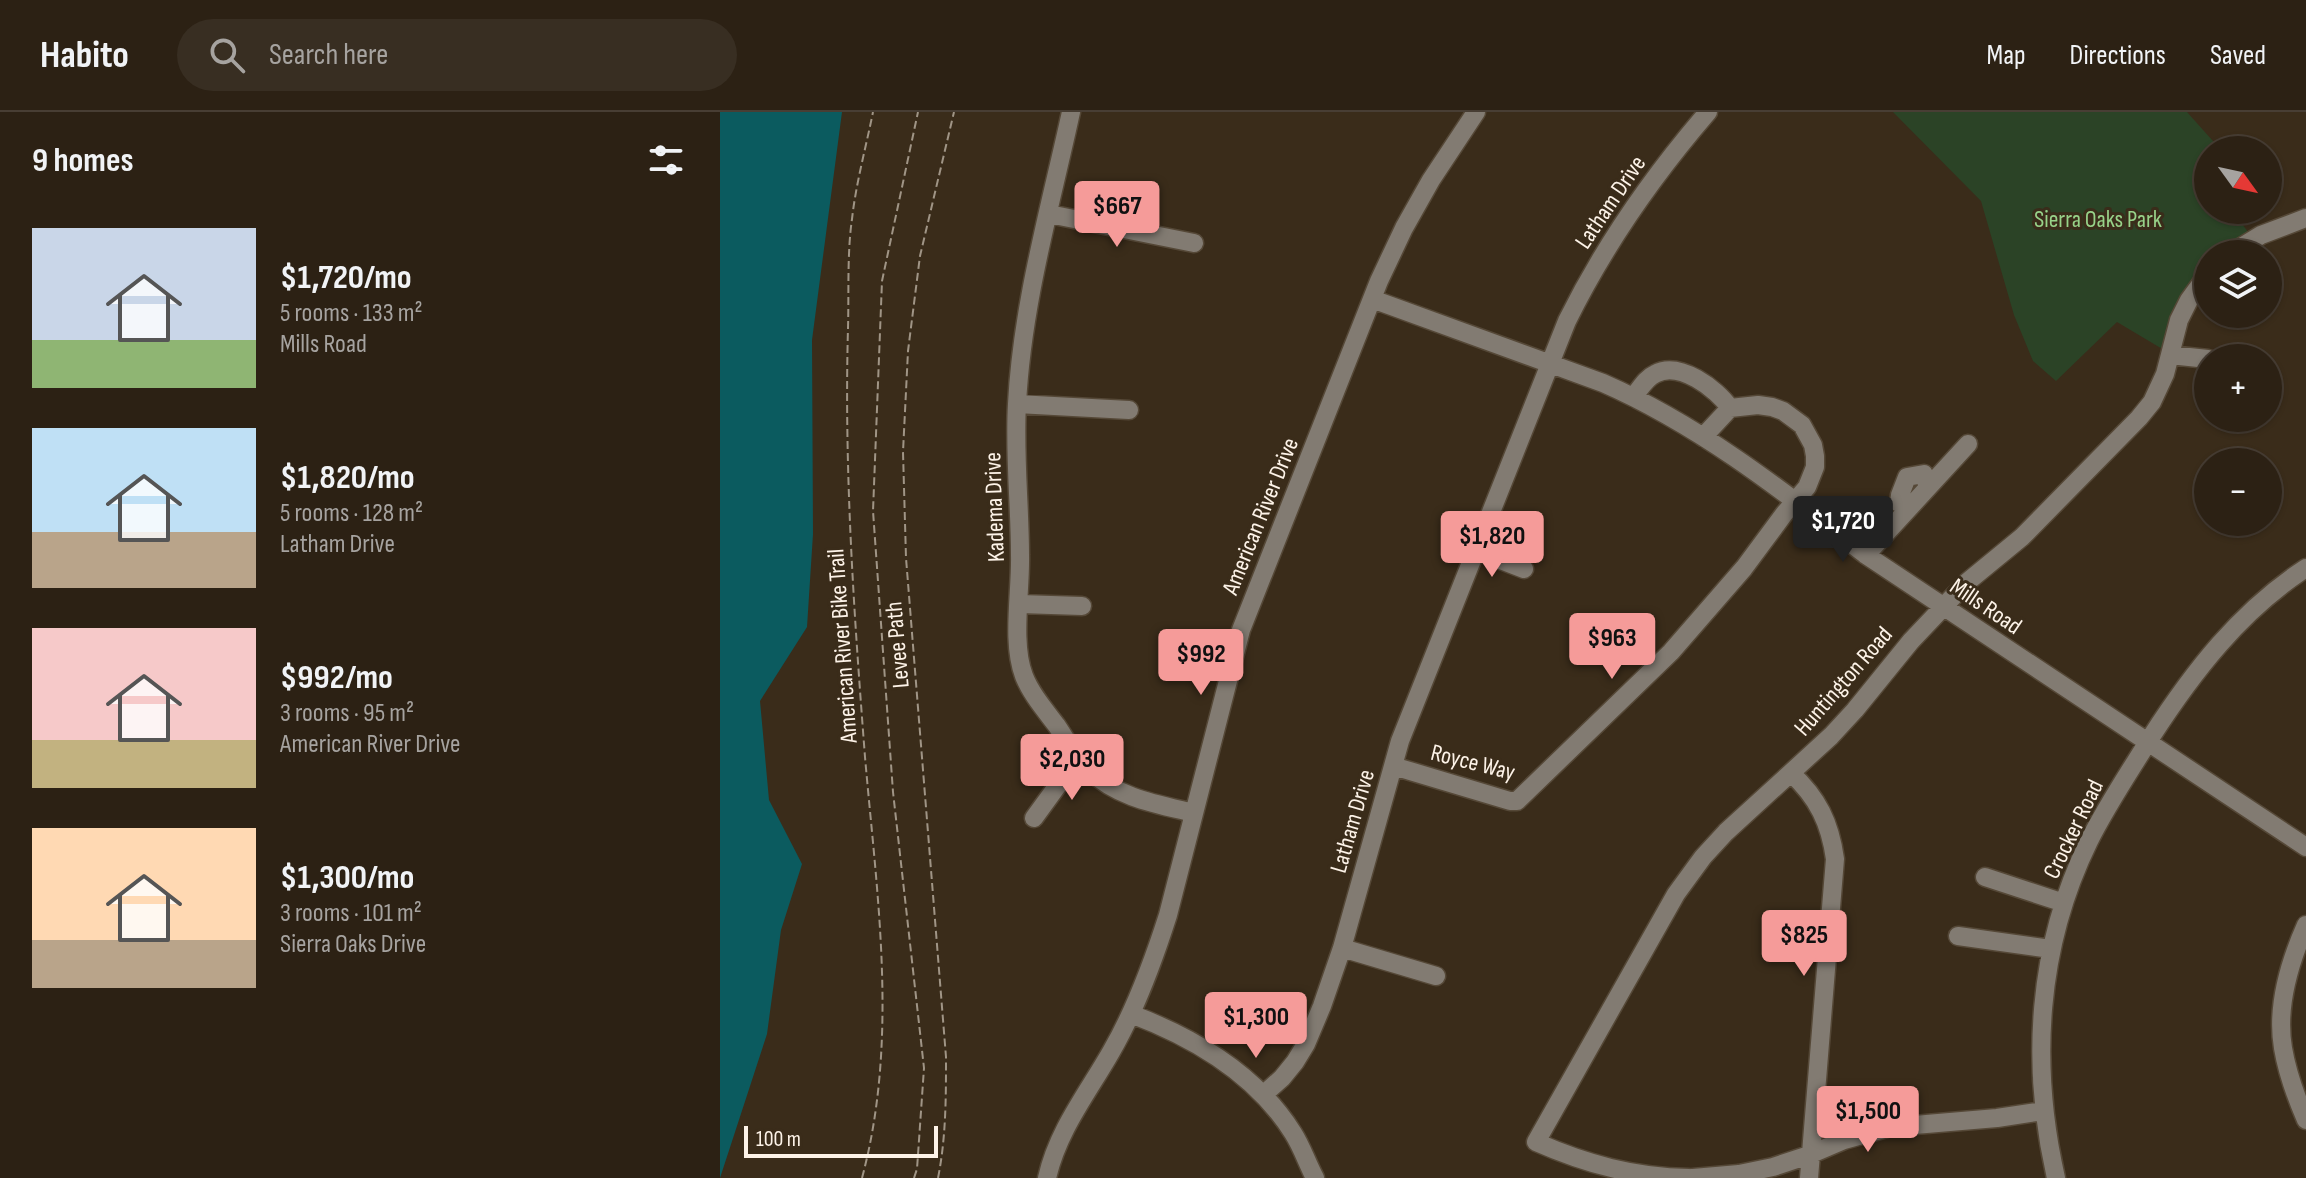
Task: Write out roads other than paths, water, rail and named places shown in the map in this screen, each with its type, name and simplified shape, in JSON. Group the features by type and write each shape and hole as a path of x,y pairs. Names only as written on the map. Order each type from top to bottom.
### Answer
{"street":[{"name":"Kadema Drive","path":"1071,112 1028,309 1017,404 1018,653 1025,680 1083,763 1104,783 1131,797 1194,813"},
{"name":"American River Drive","path":"1047,1178 1064,1129 1131,1014 1155,956 1241,630 1372,299 1404,228 1476,112"},
{"name":"Latham Drive","path":"1263,1095 1282,1078 1306,1044 1322,1006 1342,948 1400,741 1549,364 1578,299 1614,234 1660,169 1708,112"},
{"path":"1049,214 1194,243"},
{"path":"2253,240 2306,218"},
{"name":"Huntington Road","path":"1691,1178 1634,1174 1601,1167 1536,1142 1682,885 1703,857 1855,710 1943,606 2022,537 2139,418 2157,393 2179,320 2194,293"},
{"name":"Mills Road","path":"1372,299 1633,397 1703,437 1796,501 1866,555 2306,847"},
{"path":"2170,355 2194,358"},
{"path":"1633,397 1652,375 1665,370 1709,385 1730,408"},
{"path":"1017,404 1129,410"},
{"path":"1703,437 1730,408 1758,405 1783,411 1802,425 1813,445 1815,467 1807,487 1796,501"},
{"path":"1866,555 1909,508 1899,503 1907,477 1924,474 1928,487 1968,444"},
{"name":"Royce Way","path":"1393,766 1510,801 1520,798 1671,652 1744,568 1796,501"},
{"path":"1475,550 1524,569"},
{"name":"Crocker Road","path":"2056,1178 2043,1111 2042,1002 2051,949 2064,903 2089,841 2181,690 2224,638 2273,592 2306,568"},
{"path":"1020,604 1082,606"},
{"path":"1034,818 1058,785 1083,763"},
{"path":"1791,773 1812,794 1823,811 1835,859 1809,1178"},
{"path":"1985,877 2064,903"},
{"path":"2306,925 2290,969 2282,1023 2282,1046 2306,1120"},
{"path":"1958,936 2051,949"},
{"path":"1342,948 1436,976"},
{"path":"1131,1014 1194,1041 1230,1066 1263,1095 1295,1136 1315,1178"},
{"path":"1691,1178 1739,1174 1773,1167 1844,1140 1891,1127 2043,1111"}],"water":[{"path":"720,112 842,112 812,340 813,534 807,627 760,701 769,800 802,864 781,930 767,1034 720,1178"}],"park label":[{"name":"Sierra Oaks Park","path":"2098,219"}]}
